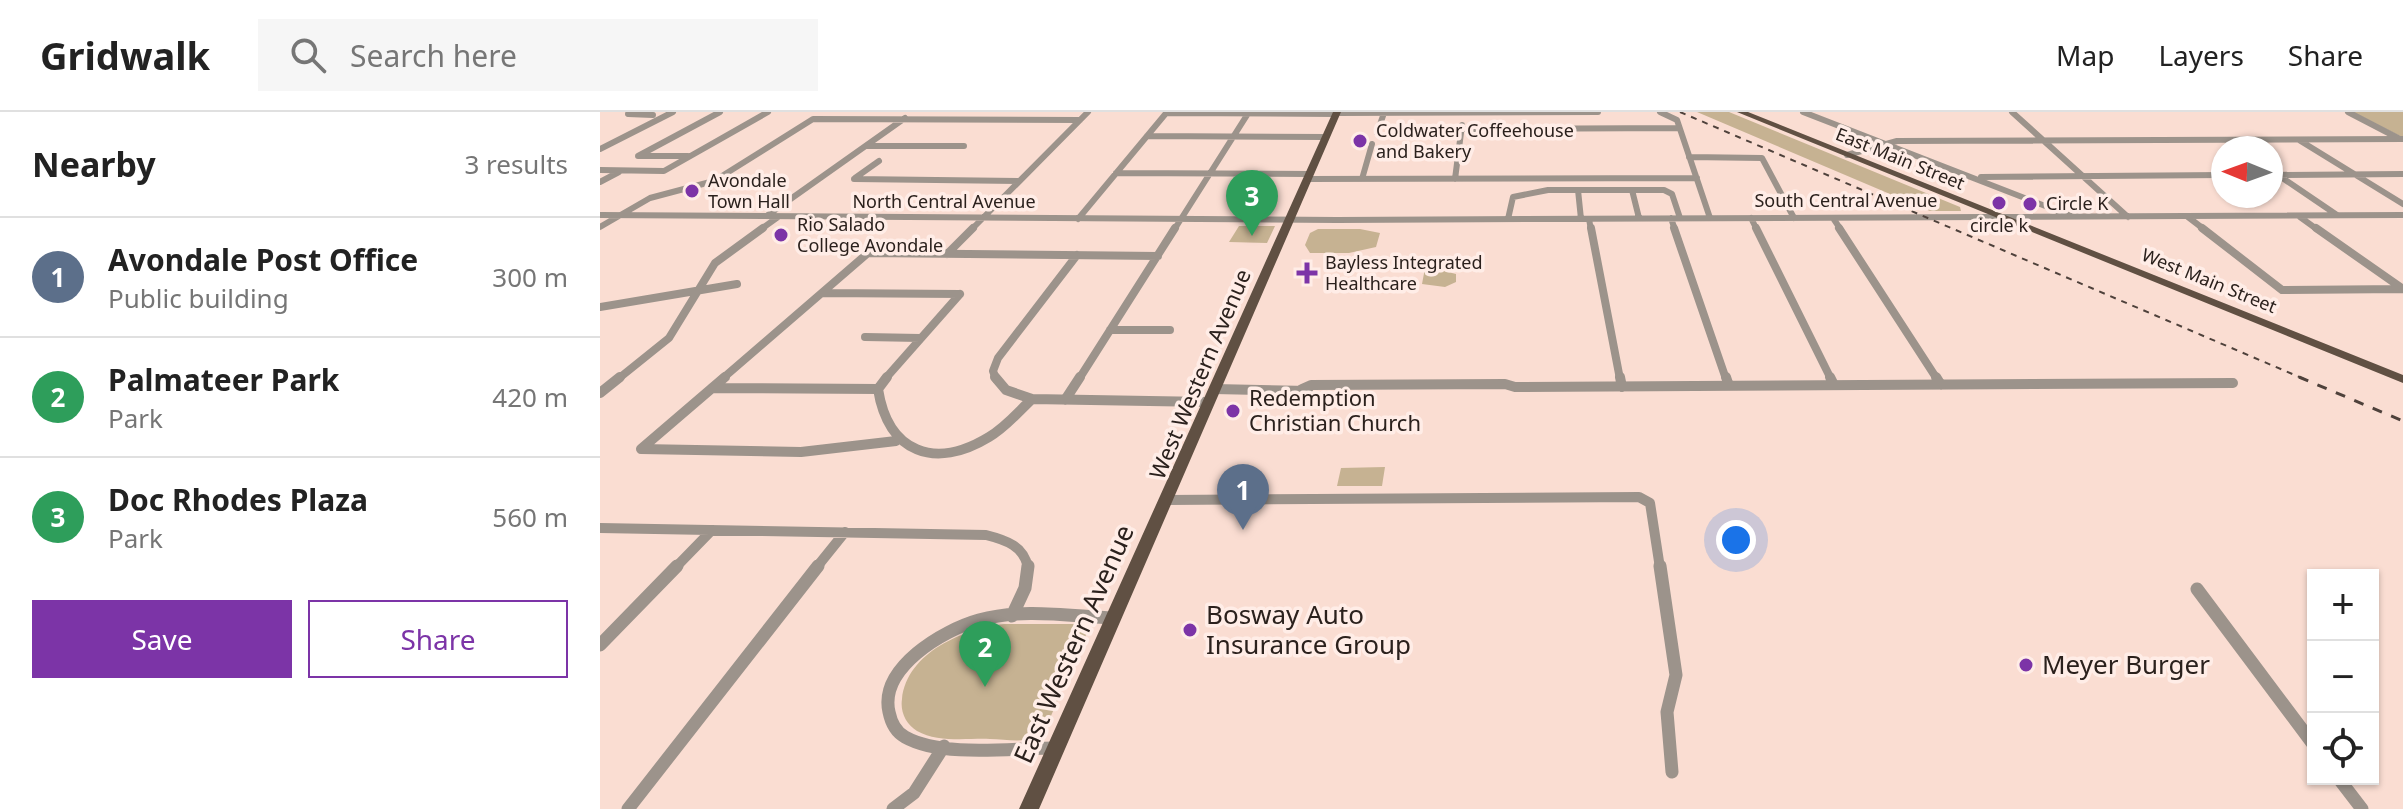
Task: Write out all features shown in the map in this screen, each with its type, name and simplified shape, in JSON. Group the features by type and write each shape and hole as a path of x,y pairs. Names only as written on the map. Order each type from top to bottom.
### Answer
{"main road":[{"name":"East Main Street","path":"1741,112 2002,217"},
{"path":"1289,220 1336,113"},
{"name":"West Main Street","path":"2002,217 2403,379"},
{"name":"West Western Avenue","path":"1167,500 1289,220"},
{"name":"East Western Avenue","path":"1029,809 1167,500"}],"street":[{"path":"600,149 673,112"},
{"path":"690,156 638,156 720,112"},
{"path":"600,170 664,171 768,112"},
{"path":"766,216 914,112"},
{"path":"947,254 1088,112"},
{"path":"1078,219 1166,113 1598,112"},
{"path":"1803,112 2073,217"},
{"path":"2012,112 2128,217"},
{"path":"2348,112 2402,140"},
{"path":"628,114 656,113"},
{"path":"600,141 656,113"},
{"path":"1065,400 1249,113"},
{"path":"1377,133 1384,113"},
{"path":"1455,179 1464,113"},
{"path":"1663,113 1677,120 1710,218"},
{"path":"600,227 656,195 714,181 813,119 1080,120"},
{"path":"1462,129 1679,128"},
{"path":"1147,136 1326,137"},
{"path":"2283,139 2402,140"},
{"path":"2299,139 2403,204"},
{"path":"1847,155 1884,143 2211,140"},
{"path":"1362,179 1372,144"},
{"path":"866,146 964,146"},
{"path":"1689,157 1758,157 1764,160 1794,218"},
{"path":"879,161 854,179 1019,181"},
{"path":"600,182 621,171"},
{"path":"1116,173 1362,179 1697,178"},
{"path":"2283,174 2403,174"},
{"path":"1976,178 2211,175"},
{"path":"2283,180 2339,216"},
{"path":"1508,219 1510,202 1517,195 1543,190 1671,192 1676,218 1729,386"},
{"path":"1578,190 1622,387"},
{"path":"1632,190 1639,218"},
{"name":"North Central Avenue","path":"600,215 1289,220"},
{"name":"South Central Avenue","path":"1289,220 2403,215"},
{"path":"600,393 663,344 679,325 715,263 779,216"},
{"path":"2298,216 2403,289"},
{"path":"2188,217 2282,290 2403,289"},
{"path":"1751,218 1834,385"},
{"path":"1833,218 1941,385"},
{"path":"1032,399 983,446 954,450 919,449 896,441 860,449 828,451 641,449 868,253 1158,256"},
{"path":"1077,255 994,365 994,376 1000,386 1032,399 1208,402"},
{"path":"600,307 737,284"},
{"path":"822,293 960,294 878,389 882,415 896,441"},
{"path":"1110,330 1170,330"},
{"path":"865,337 920,338"},
{"path":"1214,389 1479,391 1515,387 2233,383"},
{"path":"711,388 878,389"},
{"path":"1167,500 1639,497 1650,503 1676,675 1667,712 1672,772"},
{"path":"600,528 986,535 1009,539 1024,551 1029,571 1025,593 1012,616"},
{"path":"600,645 712,530"},
{"path":"628,809 845,532"},
{"path":"2197,589 2307,736"},
{"path":"1056,748 944,746 907,738 895,728 887,713 895,680 917,654 945,634 979,620 1012,616 1113,618"},
{"path":"893,809 914,793 944,746"},
{"path":"2344,785 2362,809"}],"shaded area":[{"path":"1697,112 1729,112 1960,207 1961,211 1930,211"},
{"path":"2353,112 2403,112 2403,137 2402,137"},
{"path":"1239,226 1275,226 1267,243 1229,242"},
{"path":"1318,229 1360,229 1380,233 1376,247 1349,253 1310,253 1305,245 1310,233"},
{"path":"1435,261 1444,271 1456,274 1456,282 1445,287 1422,284 1426,263"},
{"path":"1385,467 1382,486 1337,486 1341,468"},
{"path":"1004,624 1078,624 1089,628 1044,732 1026,740 953,739 925,735 913,728 905,717 902,699 906,682 914,668 926,656 955,638"}],"railway":[{"path":"1680,112 2304,379"},
{"path":"2299,377 2403,421"}],"place":[{"name":"Coldwater Coffeehouse and Bakery","path":"1360,141"},
{"name":"Avondale Town Hall","path":"692,191"},
{"name":"circle k","path":"1999,203"},
{"name":"Circle K","path":"2030,204"},
{"name":"Rio Salado College Avondale","path":"781,235"},
{"name":"Doc Rhodes Plaza","path":"1252,236"},
{"name":"Bayless Integrated Healthcare","path":"1307,273"},
{"name":"Redemption Christian Church","path":"1233,411"},
{"name":"Avondale Post Office","path":"1243,530"},
{"name":"Bosway Auto Insurance Group","path":"1190,630"},
{"name":"Meyer Burger","path":"2026,665"},
{"name":"Palmateer Park","path":"985,687"}]}
